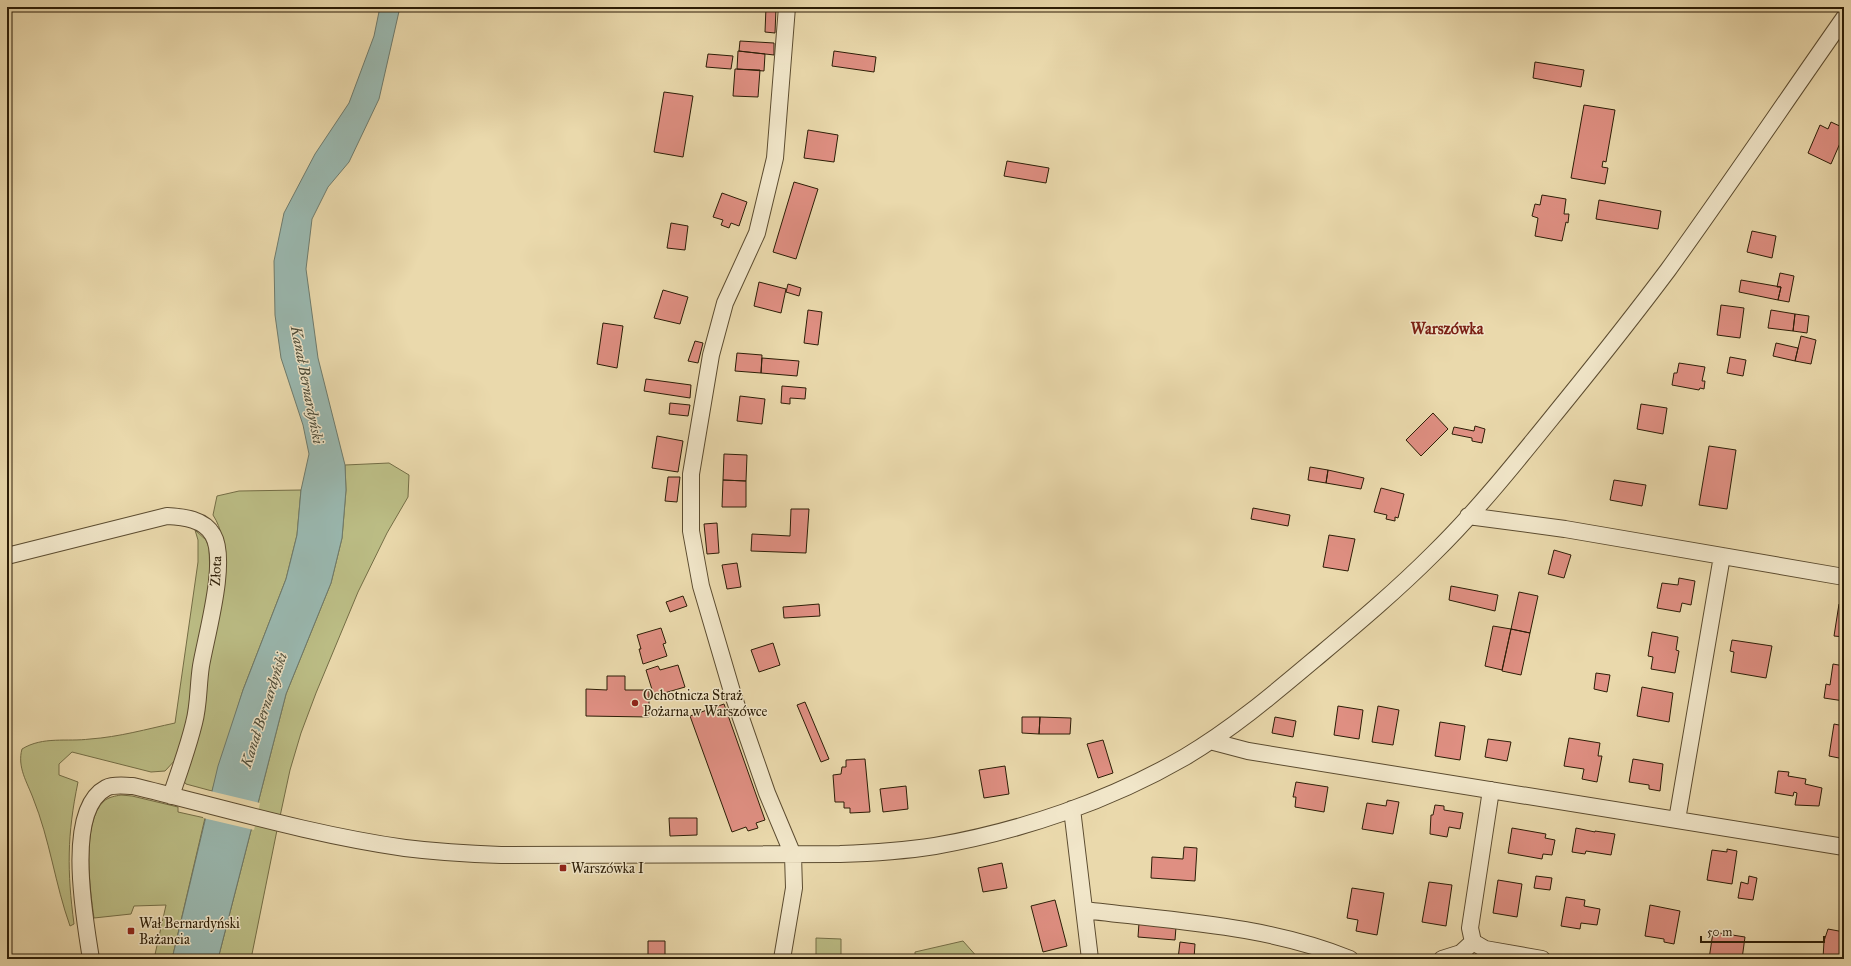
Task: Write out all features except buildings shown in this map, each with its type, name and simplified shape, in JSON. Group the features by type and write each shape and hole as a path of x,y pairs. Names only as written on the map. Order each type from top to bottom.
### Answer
{"street":[{"path":"782,959 793,893 793,855 767,793 733,695 701,586 691,531 691,474 711,356 725,303 757,233 775,158 787,7"},
{"path":"91,959 82,892 80,862 82,835 90,804 102,791 118,785 133,786 283,823 390,845 453,853 501,855 793,855 887,852 933,846 979,837 1028,824 1072,808 1144,778 1182,759 1210,741 1280,688 1353,628 1430,558 1468,516 1535,440 1668,270 1844,18"},
{"name":"Złota","path":"7,556 167,516 194,520 205,526 213,535 217,546 217,578 201,668 198,703 190,738 171,796"},
{"path":"1468,516 1541,525 1844,578"},
{"path":"1677,820 1722,556"},
{"path":"1210,741 1248,751 1844,847"},
{"path":"1491,790 1470,928 1473,942 1485,949 1542,959"},
{"path":"1072,808 1090,959"},
{"path":"1084,910 1236,929 1311,946 1350,959"},
{"path":"1442,959 1461,953 1473,942"}],"green space":[{"path":"389,463 409,475 408,497 387,533 358,592 301,733 290,770 251,959 218,959 286,694 331,583 342,538 346,490 345,465"},
{"path":"301,490 297,535 286,579 243,690 212,791 186,784 182,779 224,558 220,531 213,515 217,496 239,491"},
{"path":"195,530 206,540 209,548 210,577 192,703 177,758 165,771 151,772 72,752 59,764 59,775 78,782 74,801 69,853 70,887 74,924 70,926 60,894 44,830 22,768 22,749 38,742 101,738 175,723 198,562 198,540"},
{"path":"121,795 132,796 178,807 178,812 205,818 172,959 154,959 166,905 134,906 131,914 94,918 89,874 92,824 97,811 104,801"},
{"path":"816,938 841,939 841,959 816,959"},
{"path":"963,941 979,959 915,959 915,952"}],"water":[{"name":"Kanał Bernardyński","path":"380,7 400,7 379,99 349,162 328,187 312,219 306,269 318,358 345,465 346,490 342,538 331,583 286,694 218,959 172,959 218,766 243,690 286,579 297,535 301,490 309,454 303,425 281,358 275,315 274,261 284,213 315,154 349,103 374,36"}],"pier":[{"path":"210,791 260,803 254,830 203,818"}],"place":[{"name":"Ochotnicza Straż Pożarna w Warszówce","path":"635,703"},
{"name":"Warszówka I","path":"563,868"},
{"name":"Wał Bernardyński Bażancia","path":"131,931"}],"district":[{"name":"Warszówka","path":"1447,328"}]}
